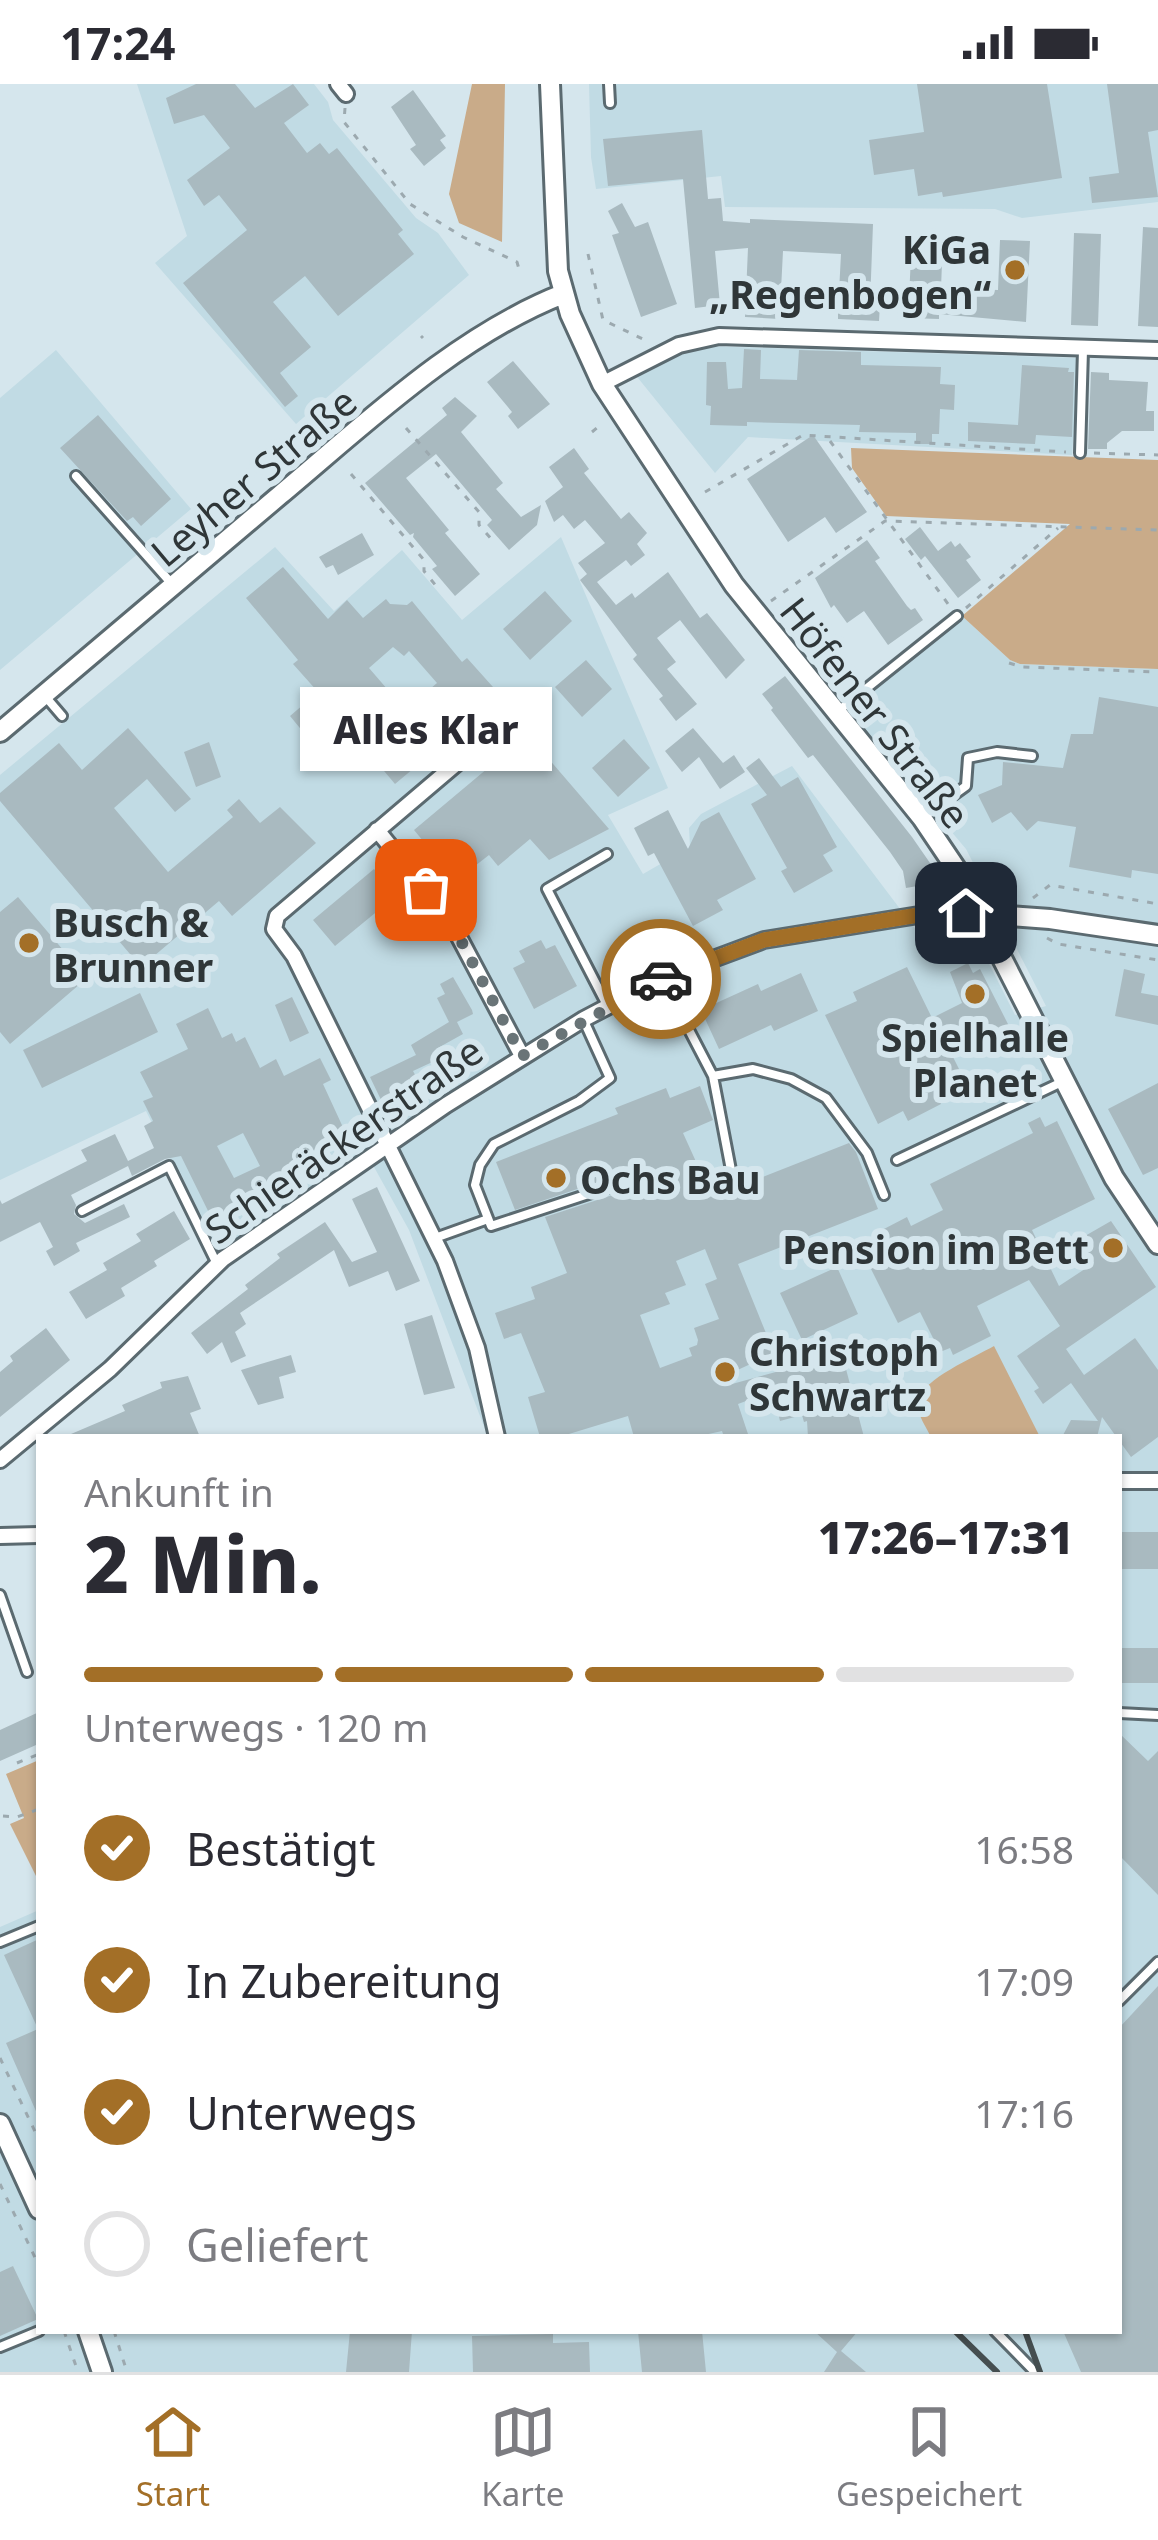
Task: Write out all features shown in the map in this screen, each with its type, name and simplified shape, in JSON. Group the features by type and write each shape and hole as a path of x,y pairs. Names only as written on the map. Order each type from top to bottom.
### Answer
{"main road":[{"name":"Höfener Straße","path":"550,84 554,235 563,294 602,384 755,613 922,818 982,914 1118,1185 1158,1244"},
{"name":"Leyher Straße","path":"0,732 467,345 514,315 563,294"},
{"path":"982,914 1158,935"},
{"path":"0,2124 29,2173 36,2198"},
{"path":"89,2334 102,2372"}],"street":[{"path":"602,384 667,350 719,336 1158,350"},
{"path":"496,1434 477,1348 435,1238 294,956 274,929 277,916 530,701"},
{"path":"377,830 450,920 522,1056"},
{"name":"Schieräckerstraße","path":"0,1460 110,1369 218,1265 522,1056 584,1019 662,978 764,940 925,914 982,914"},
{"path":"1122,1480 1158,1481"},
{"path":"0,1536 36,1535"}],"lane":[{"path":"609,84 610,103"},
{"path":"1080,452 1083,348"},
{"path":"76,476 173,585"},
{"path":"837,712 957,616"},
{"path":"44,695 62,716"},
{"path":"922,818 965,786 968,758 997,752 1032,755"},
{"path":"607,854 547,889 608,1007"},
{"path":"662,978 713,1076 731,1170"},
{"path":"584,1019 610,1078 579,1101 494,1144 480,1165 475,1185 491,1226 628,1181"},
{"path":"713,1076 753,1069 791,1079 826,1097 866,1153 884,1196"},
{"path":"897,1160 1065,1081"},
{"path":"82,1211 169,1166 218,1265"},
{"path":"435,1238 488,1219"},
{"path":"0,1595 27,1672"},
{"path":"1122,1713 1158,1715"},
{"path":"0,1942 36,1927"},
{"path":"1122,1998 1158,1962"},
{"path":"0,2347 36,2332"},
{"path":"998,2334 1035,2372"}],"path":[{"path":"342,89 344,122 410,205 518,262 519,269"},
{"path":"588,254 603,320 667,350"},
{"path":"592,432 598,427"},
{"path":"406,428 479,512 479,525 493,541"},
{"path":"705,492 803,435 1158,455"},
{"path":"829,440 957,616 1058,528"},
{"path":"351,474 424,560 424,571 437,587"},
{"path":"755,613 886,520 1158,530"},
{"path":"1009,663 1158,672"},
{"path":"17,1763 36,1755"},
{"path":"3,1816 36,1810"},
{"path":"0,2058 36,2134"},
{"path":"0,2184 36,2260"},
{"path":"65,2334 78,2372"},
{"path":"115,2334 128,2372"}],"shaded area":[{"path":"137,84 314,84 328,102 333,120 416,218 438,233 469,275 296,424 155,263 187,236"},
{"path":"472,84 505,84 502,242 459,223 449,194"},
{"path":"589,84 1158,84 1158,202 1022,218 995,209 725,207 721,176 596,189"},
{"path":"673,345 1079,358 1072,455 748,437 715,473 625,362"},
{"path":"56,350 191,509 0,670 0,398"},
{"path":"851,448 1158,460 1158,669 1010,660 962,616 1070,524 886,516 852,468"},
{"path":"561,537 668,788 608,815 643,874 690,847 689,828 701,814 792,766 916,930 973,932 1015,1015 1046,1006 966,849 848,709 962,616 1020,664 1158,669 1158,2372 0,2372 0,1927 36,1911 36,2334 1122,2334 1122,1434 487,1434 409,1230 369,1158 220,1260 146,1111 0,1180 0,775 275,547 334,611 402,550 462,620"},
{"path":"994,1346 1038,1434 929,1434 918,1401 929,1385"},
{"path":"36,1761 36,1876 10,1824 24,1818 6,1774"}],"building":[{"path":"196,84 235,84 255,108 293,84 309,105 284,123 307,153 320,143 329,154 337,148 403,230 398,234 414,254 338,316 305,276 273,302 311,347 280,373 298,396 285,407 183,283 247,230 219,195 204,206 187,180 230,148 204,115 174,124 166,98"},
{"path":"917,84 1047,84 1062,178 943,197 942,192 918,196 914,169 874,175 869,140 924,132"},
{"path":"1107,84 1158,84 1158,130 1148,132 1158,197 1092,203 1089,177 1119,173"},
{"path":"413,90 446,136 440,140 446,148 424,166 410,149 416,145 391,107"},
{"path":"702,130 708,199 721,198 723,221 873,224 870,304 880,304 879,321 838,319 838,309 780,306 779,319 745,317 748,248 715,251 720,305 695,308 683,179 608,186 603,139","holes":["783,251 841,254 839,292 781,290"]},
{"path":"622,203 635,227 648,222 677,304 641,317 612,235 619,233 608,211"},
{"path":"1143,227 1158,228 1158,327 1138,326"},
{"path":"1074,233 1101,234 1098,326 1071,325"},
{"path":"912,236 943,238 941,288 998,290 1000,240 1030,241 1026,322 939,314 939,319 908,318"},
{"path":"744,349 761,350 760,379 797,380 799,350 861,352 861,365 941,367 940,384 955,385 954,410 940,409 939,434 932,434 932,444 916,444 916,433 859,432 860,425 710,425 707,362 726,362 728,389 742,388"},
{"path":"513,361 550,404 518,429 508,416 512,412 487,382"},
{"path":"1022,365 1074,372 1072,437 1036,435 1035,444 968,441 968,422 1018,425"},
{"path":"1091,372 1109,373 1109,380 1148,382 1146,411 1154,411 1154,431 1122,431 1107,443 1107,449 1088,449"},
{"path":"455,397 477,416 461,432 503,483 496,489 521,517 541,505 537,525 509,550 487,525 492,520 436,454 406,478 480,574 455,596 432,569 437,566 414,533 410,535 365,483 447,415 442,408"},
{"path":"98,415 171,499 141,526 133,517 127,521 60,448"},
{"path":"813,435 867,512 836,533 825,517 788,542 747,479"},
{"path":"574,448 589,469 584,473 621,519 629,512 647,533 637,544 645,555 631,566 626,560 597,582 616,605 632,593 635,598 668,572 700,618 707,613 745,660 726,679 680,620 657,638 676,662 667,669 697,704 676,721 633,659 637,655 580,580 587,574 578,563 605,543 585,520 574,529 563,515 554,522 545,501 563,487 549,467"},
{"path":"920,527 938,551 951,541 955,547 960,543 981,580 958,598 905,539"},
{"path":"362,533 374,555 338,575 333,565 326,568 319,557"},
{"path":"867,540 880,558 875,561 923,620 888,645 864,611 847,623 834,605 831,608 815,578"},
{"path":"283,567 328,619 347,600 363,618 386,599 390,604 412,601 462,662 467,658 493,687 482,697 487,703 471,716 466,710 456,719 430,689 437,683 409,651 404,656 393,647 369,668 438,748 395,784 332,709 304,733 290,716 318,692 246,598"},
{"path":"545,591 572,621 530,660 503,629"},
{"path":"586,660 612,689 582,717 555,687"},
{"path":"785,676 912,837 939,876 935,883 906,888 903,871 890,852 771,710 762,694"},
{"path":"1099,697 1158,707 1158,874 1132,870 1131,878 1069,867 1076,827 1038,821 1027,831 1011,812 992,823 978,795 1002,785 1003,762 1063,768 1071,734 1093,734"},
{"path":"128,728 191,799 175,812 147,779 114,808 168,872 233,817 227,810 239,799 260,823 280,807 316,843 232,916 219,901 141,967 0,801 0,793 59,743 82,770"},
{"path":"693,728 723,763 734,755 745,772 720,789 699,757 682,772 665,751"},
{"path":"523,729 609,829 549,860 530,839 498,866 489,855 448,887 435,871 443,865 414,830 488,768 484,763"},
{"path":"624,739 650,768 618,797 592,768"},
{"path":"209,742 221,777 196,787 184,752"},
{"path":"759,758 781,787 798,777 837,847 823,855 833,871 794,893 781,871 787,868 751,804 767,795 746,768"},
{"path":"668,810 688,849 701,822 719,812 756,879 717,900 723,910 693,926 654,853 648,856 634,828"},
{"path":"374,869 397,895 335,946 313,920"},
{"name":"Busch & Brunner","path":"18,897 87,978 10,1044 0,1032 0,912"},
{"path":"541,940 546,949 555,945 577,986 534,1009 513,968 525,962 519,951"},
{"path":"968,963 973,973 980,969 1009,1026 952,1055 961,1073 933,1087 941,1104 908,1121 903,1111 878,1124 825,1015 857,1001 853,992 907,967 932,1018 962,1003 950,972"},
{"path":"1124,969 1145,974 1141,993 1158,996 1158,1025 1115,1016"},
{"path":"801,973 818,1011 774,1031 771,1025 719,1049 701,1010 758,984 761,991"},
{"path":"453,977 473,1014 457,1022 463,1034 436,1049 441,1058 413,1071 420,1084 382,1102 370,1077 416,1055 411,1045 449,1022 437,998 445,994 440,984"},
{"path":"140,993 158,1032 42,1088 23,1050"},
{"path":"292,997 309,1033 290,1042 275,1005"},
{"path":"208,1008 222,1038 232,1033 236,1042 245,1037 260,1068 276,1059 284,1076 320,1058 331,1080 323,1084 347,1136 297,1159 300,1166 243,1197 246,1204 213,1221 181,1156 132,1176 128,1166 71,1195 74,1214 85,1223 124,1204 130,1217 76,1243 80,1251 54,1266 46,1251 53,1247 40,1222 0,1242 0,1200 2,1204 87,1161 81,1150 115,1134 128,1161 154,1148 144,1126 153,1121 143,1101 153,1097 140,1072 188,1049 176,1024","holes":["243,1133 260,1166 234,1178 217,1146"]},
{"path":"1158,1083 1158,1168 1143,1175 1108,1109"},
{"path":"700,1086 713,1120 683,1133 712,1197 849,1143 856,1152 878,1209 738,1264 774,1353 729,1374 732,1384 842,1354 863,1434 808,1434 802,1415 780,1421 773,1391 738,1404 748,1434 633,1434 628,1416 569,1434 539,1434 528,1397 545,1392 521,1333 504,1339 495,1313 535,1299 531,1287 567,1273 545,1217 631,1189 636,1180 625,1173 515,1210 496,1162 618,1114 615,1108 666,1088 670,1098","holes":["705,1249 717,1279 705,1284 719,1319 694,1328 698,1340 689,1348 692,1356 660,1368 640,1315 670,1304 665,1293 686,1285 676,1261"]},
{"path":"1040,1117 1045,1127 1057,1121 1095,1199 1032,1230 1059,1286 1094,1263 1078,1240 1111,1221 1156,1287 1066,1349 1084,1375 1135,1338 1158,1370 1158,1437 1131,1457 1122,1445 1122,1434 1114,1434 1102,1417 1098,1434 1064,1434 1071,1420 1098,1421 1071,1383 1043,1404 1034,1391 1039,1388 1017,1356 1060,1326 1029,1280 977,1306 991,1336 953,1355 950,1348 940,1352 920,1312 898,1323 862,1251 887,1239 882,1230 907,1217 911,1226 943,1210 930,1184 1033,1133 1028,1123"},
{"path":"377,1187 420,1281 396,1291 388,1271 349,1287 334,1250 240,1313 246,1324 235,1332 246,1356 231,1363 222,1342 207,1354 191,1333 248,1289 245,1285 280,1258 277,1254 325,1222 352,1262 377,1252 352,1199"},
{"path":"174,1211 190,1239 121,1288 125,1296 86,1319 69,1292 107,1270 103,1263 141,1241 136,1234"},
{"path":"837,1267 858,1314 802,1340 780,1293"},
{"path":"432,1315 455,1388 424,1395 404,1324"},
{"path":"46,1328 70,1360 0,1417 0,1372 13,1361 10,1356"},
{"path":"291,1355 296,1372 279,1377 284,1398 258,1405 241,1370"},
{"path":"188,1376 201,1409 190,1413 199,1434 71,1434 125,1411 122,1405 162,1388 160,1382"},
{"path":"1122,1532 1158,1532 1158,1569 1122,1569"},
{"path":"1122,1648 1158,1648 1158,1683 1122,1683"},
{"path":"36,1713 36,1745 0,1761 0,1730"},
{"path":"1122,1736 1148,1761 1158,1751 1158,1895 1122,1858"},
{"path":"36,1940 36,2025 4,1955"},
{"path":"1158,1986 1158,2372 1081,2372 1064,2334 1122,2334 1122,2025"},
{"path":"36,2030 36,2111 6,2043"},
{"path":"13,2266 36,2320 0,2336 0,2272"},
{"path":"350,2334 412,2334 409,2372 346,2372"},
{"path":"553,2334 553,2343 589,2342 590,2372 473,2372 472,2336"},
{"path":"638,2334 702,2334 706,2372 642,2372"},
{"path":"817,2334 855,2334 841,2351 866,2372 824,2372 837,2352"}],"railway":[{"path":"958,2334 997,2372"},
{"path":"1026,2334 1040,2372"}],"way so far":[{"path":"426,890 450,920 522,1056 661,979"}],"place":[{"name":"KiGa „Regenbogen“","path":"1015,270"},
{"name":"Alles Klar","path":"426,890"},
{"name":"Busch & Brunner","path":"29,943"},
{"name":"Spielhalle Planet","path":"975,994"},
{"name":"Ochs Bau","path":"556,1178"},
{"name":"Pension im Bett","path":"1113,1248"},
{"name":"Christoph Schwartz","path":"725,1372"}],"route":[{"path":"661,979 764,940 925,914 966,913"}]}
